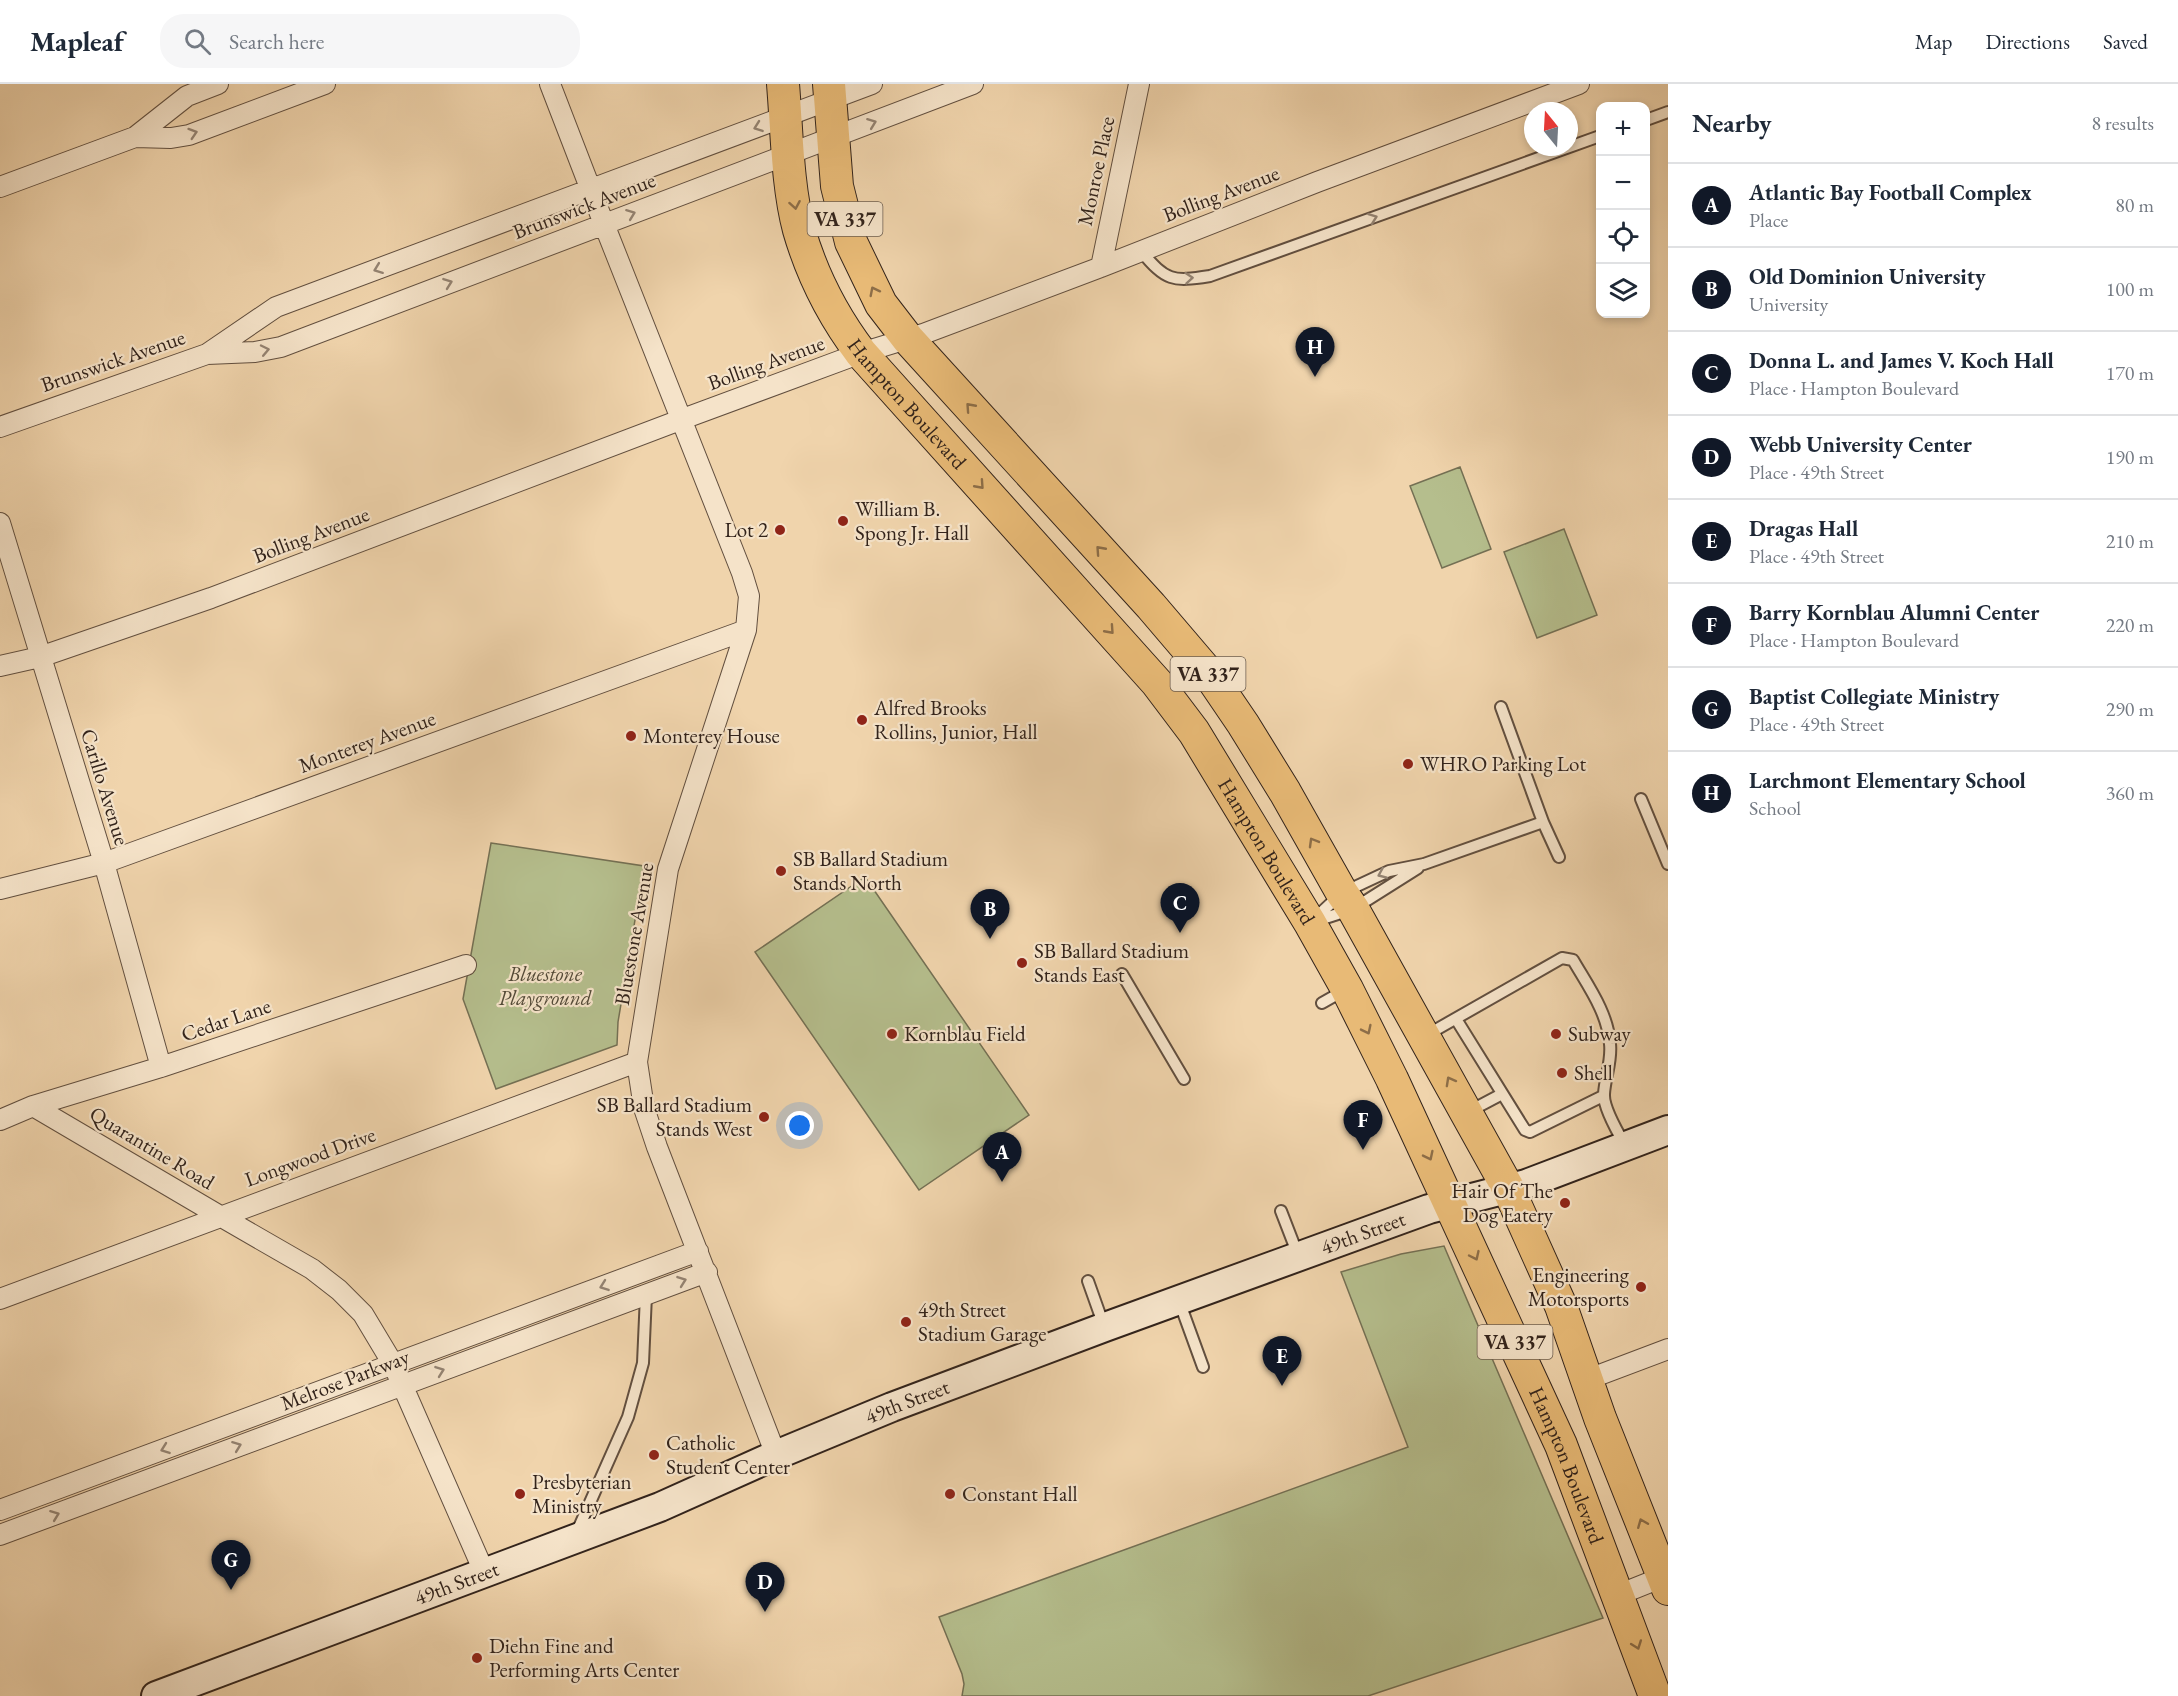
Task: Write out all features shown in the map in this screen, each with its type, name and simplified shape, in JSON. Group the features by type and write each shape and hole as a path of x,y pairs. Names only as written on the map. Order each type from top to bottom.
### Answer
{"main road":[{"name":"Hampton Boulevard","path":"783,84 793,196 799,229 811,268 841,327 861,353 1157,683 1194,732 1310,923 1335,996 1392,1079 1561,1445 1655,1696"},
{"name":"Hampton Boulevard","path":"830,92 837,186 851,242 881,304 908,339 1209,674 1243,723 1348,901 1508,1188 1561,1306 1586,1380 1667,1580"}],"street":[{"path":"0,187 135,137 187,96 218,84"},
{"path":"135,137 171,138 189,135 325,84"},
{"name":"Bluestone Avenue","path":"550,84 680,420 727,533 749,596 746,630 668,869 637,1062 644,1108 657,1147 776,1455"},
{"name":"Brunswick Avenue","path":"0,427 207,354 276,307 786,116 830,92 872,84"},
{"name":"Brunswick Avenue","path":"207,354 255,352 281,347 973,84"},
{"name":"Monroe Place","path":"1101,267 1139,84"},
{"name":"Bolling Avenue","path":"0,666 40,657 212,598 680,420 1101,267 1317,182 1579,84"},
{"name":"Carillo Avenue","path":"0,523 104,863 160,1067"},
{"name":"Monterey Avenue","path":"0,889 104,863 746,630"},
{"name":"Cedar Lane","path":"0,1120 33,1106 160,1067 466,965"},
{"name":"Longwood Drive","path":"0,1299 637,1062"},
{"name":"Quarantine Road","path":"33,1106 312,1269 339,1290 363,1314 393,1364 485,1574"},
{"name":"49th Street","path":"156,1696 660,1507 776,1455 892,1407 1105,1327 1450,1203 1526,1184 1668,1130"},
{"name":"Melrose Parkway","path":"0,1510 698,1251"},
{"name":"Melrose Parkway","path":"0,1535 707,1272"},
{"path":"1586,1380 1668,1349"},
{"path":"1618,1595 1667,1580"}],"lane":[{"path":"1650,119 1668,112"},
{"path":"1142,251 1156,269 1168,278 1184,280 1210,276 1596,137"},
{"path":"1501,707 1543,822 1559,857"},
{"path":"1641,799 1668,864"},
{"path":"1310,923 1348,901 1424,864 1543,822"},
{"path":"1310,923 1348,901 1389,871 1424,864"},
{"path":"1424,1036 1562,958 1573,960 1601,1009 1611,1043 1610,1063 1603,1096 1625,1145"},
{"path":"1122,974 1184,1079"},
{"path":"1456,1019 1521,1126 1530,1132 1603,1096"},
{"path":"1468,1113 1502,1095"},
{"path":"1281,1210 1298,1257"},
{"path":"1088,1281 1105,1327"},
{"path":"574,1540 628,1417 643,1363 646,1294"},
{"path":"1179,1300 1203,1367"},
{"path":"99,1473 107,1495"}],"green space":[{"path":"1460,467 1491,549 1442,568 1410,486"},
{"path":"1564,529 1597,615 1537,638 1504,552"},
{"name":"Bluestone Playground","path":"491,843 644,866 618,1022 617,1045 496,1089 463,999"},
{"name":"Kornblau Field","path":"865,877 1029,1115 919,1190 755,952"},
{"path":"1444,1246 1603,1618 1368,1696 962,1696 964,1684 962,1674 939,1617 1408,1447 1341,1272 1401,1254"}],"place":[{"name":"Larchmont Elementary School","path":"1315,377"},
{"name":"William B. Spong Jr. Hall","path":"843,521"},
{"name":"Lot 2","path":"780,530"},
{"name":"Alfred Brooks Rollins, Junior, Hall","path":"862,720"},
{"name":"Monterey House","path":"631,736"},
{"name":"WHRO Parking Lot","path":"1408,764"},
{"name":"SB Ballard Stadium Stands North","path":"781,871"},
{"name":"Donna L. and James V. Koch Hall","path":"1180,933"},
{"name":"Old Dominion University","path":"990,939"},
{"name":"SB Ballard Stadium Stands East","path":"1022,963"},
{"name":"Kornblau Field","path":"892,1034"},
{"name":"Subway","path":"1556,1034"},
{"name":"Shell","path":"1562,1073"},
{"name":"SB Ballard Stadium Stands West","path":"764,1117"},
{"name":"Barry Kornblau Alumni Center","path":"1363,1150"},
{"name":"Atlantic Bay Football Complex","path":"1002,1182"},
{"name":"Hair Of The Dog Eatery","path":"1565,1203"},
{"name":"Engineering Motorsports","path":"1641,1287"},
{"name":"49th Street Stadium Garage","path":"906,1322"},
{"name":"Dragas Hall","path":"1282,1386"},
{"name":"Catholic Student Center","path":"654,1455"},
{"name":"Presbyterian Ministry","path":"520,1494"},
{"name":"Constant Hall","path":"950,1494"},
{"name":"Baptist Collegiate Ministry","path":"231,1590"},
{"name":"Webb University Center","path":"765,1612"},
{"name":"Diehn Fine and Performing Arts Center","path":"477,1658"}]}
